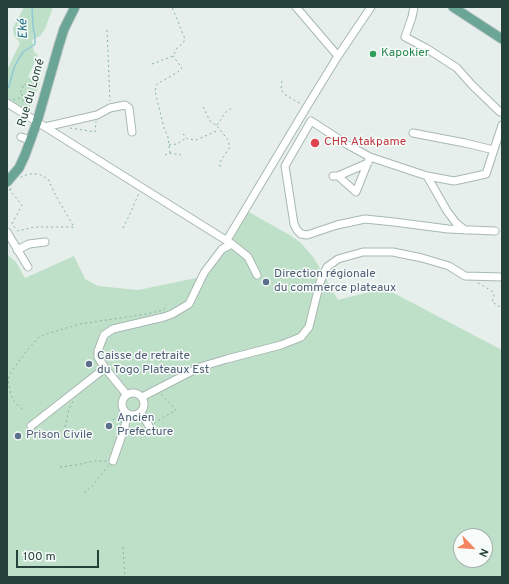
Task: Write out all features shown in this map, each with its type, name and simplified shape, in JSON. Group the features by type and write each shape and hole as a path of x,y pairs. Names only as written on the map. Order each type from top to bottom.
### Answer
{"main road":[{"name":"Rue du Lomé","path":"10,186 19,168 37,122 64,29 75,7"},
{"path":"452,7 502,39"}],"street":[{"path":"296,7 338,56"},
{"path":"127,395 105,368 99,358 98,351 104,335 113,329 164,317 189,304 204,272 229,242 306,108 338,56 371,7"},
{"path":"414,7 405,37 426,48 457,68 472,86 500,112 502,112"},
{"path":"8,103 229,242 248,257 256,275"},
{"path":"46,127 97,115 110,108 125,105 129,108 132,132"},
{"path":"495,232 448,229 365,219 337,225 307,235 301,234 294,224 285,166 311,121 369,160 427,176 454,180 486,174 502,125"},
{"path":"413,133 465,142 494,150"},
{"path":"21,137 30,140"},
{"path":"369,160 356,192 335,176 369,160"},
{"path":"427,176 447,211 456,223 465,230"},
{"path":"7,232 28,267"},
{"path":"17,250 35,240 45,242"},
{"path":"142,397 200,367 281,345 301,337 309,327 320,282 327,266 338,259 363,252 393,252 422,258 449,266 465,276 502,277"},
{"path":"31,426 105,368"},
{"path":"113,461 125,426 125,412 122,402 127,395 136,394 142,397"},
{"path":"125,412 134,416 141,413 144,406 142,397"},
{"path":"141,413 149,426"}],"path":[{"path":"152,64 173,56 177,48 183,44 185,39 172,7"},
{"path":"108,30 110,108"},
{"path":"170,153 168,137 154,92 157,84 178,72 182,68 173,56"},
{"path":"282,81 281,88 284,94 306,108"},
{"path":"8,103 14,98 19,98 24,101 31,88 24,84 20,94 26,97"},
{"path":"29,92 34,94"},
{"path":"203,107 210,121 217,126 228,140 230,147 220,162 220,168"},
{"path":"217,126 226,112 232,108"},
{"path":"67,128 95,132 97,115"},
{"path":"183,134 187,138 196,140 219,130"},
{"path":"169,145 177,144 187,138"},
{"path":"165,155 170,153 181,155"},
{"path":"7,188 10,186 22,205 12,224 18,231 34,227 74,227 48,179 39,174 30,174 22,176 18,181"},
{"path":"123,228 141,188"},
{"path":"478,284 492,291 494,296 492,302 502,308"},
{"path":"22,409 14,401 11,395 8,380 11,372 40,336 80,324 163,310 167,305"},
{"path":"149,426 176,410 156,390"},
{"path":"65,427 69,409 75,396"},
{"path":"112,420 125,412"},
{"path":"60,467 94,461 113,461"},
{"path":"84,493 92,486 113,461"},
{"path":"124,547 125,577"}],"green space":[{"path":"24,7 53,7 45,29 40,36 32,40 34,52 38,55 28,77 40,83 28,112 7,99 7,70 20,43 14,35 13,28"},
{"path":"247,211 300,242 314,258 338,300 384,288 502,350 502,577 7,577 7,254 16,262 25,278 74,256 85,279 98,286 138,290 201,277 215,263 232,240"}],"waterway":[{"name":"Eké","path":"7,89 18,60 23,52 35,44 32,7"}],"place":[{"name":"Kapokier","path":"373,54"},
{"name":"CHR Atakpame","path":"315,143"},
{"name":"Direction régionale du commerce plateaux","path":"266,282"},
{"name":"Caisse de retraite du Togo Plateaux Est","path":"89,364"},
{"name":"Ancien Prefecture","path":"109,426"},
{"name":"Prison Civile","path":"18,436"}]}
